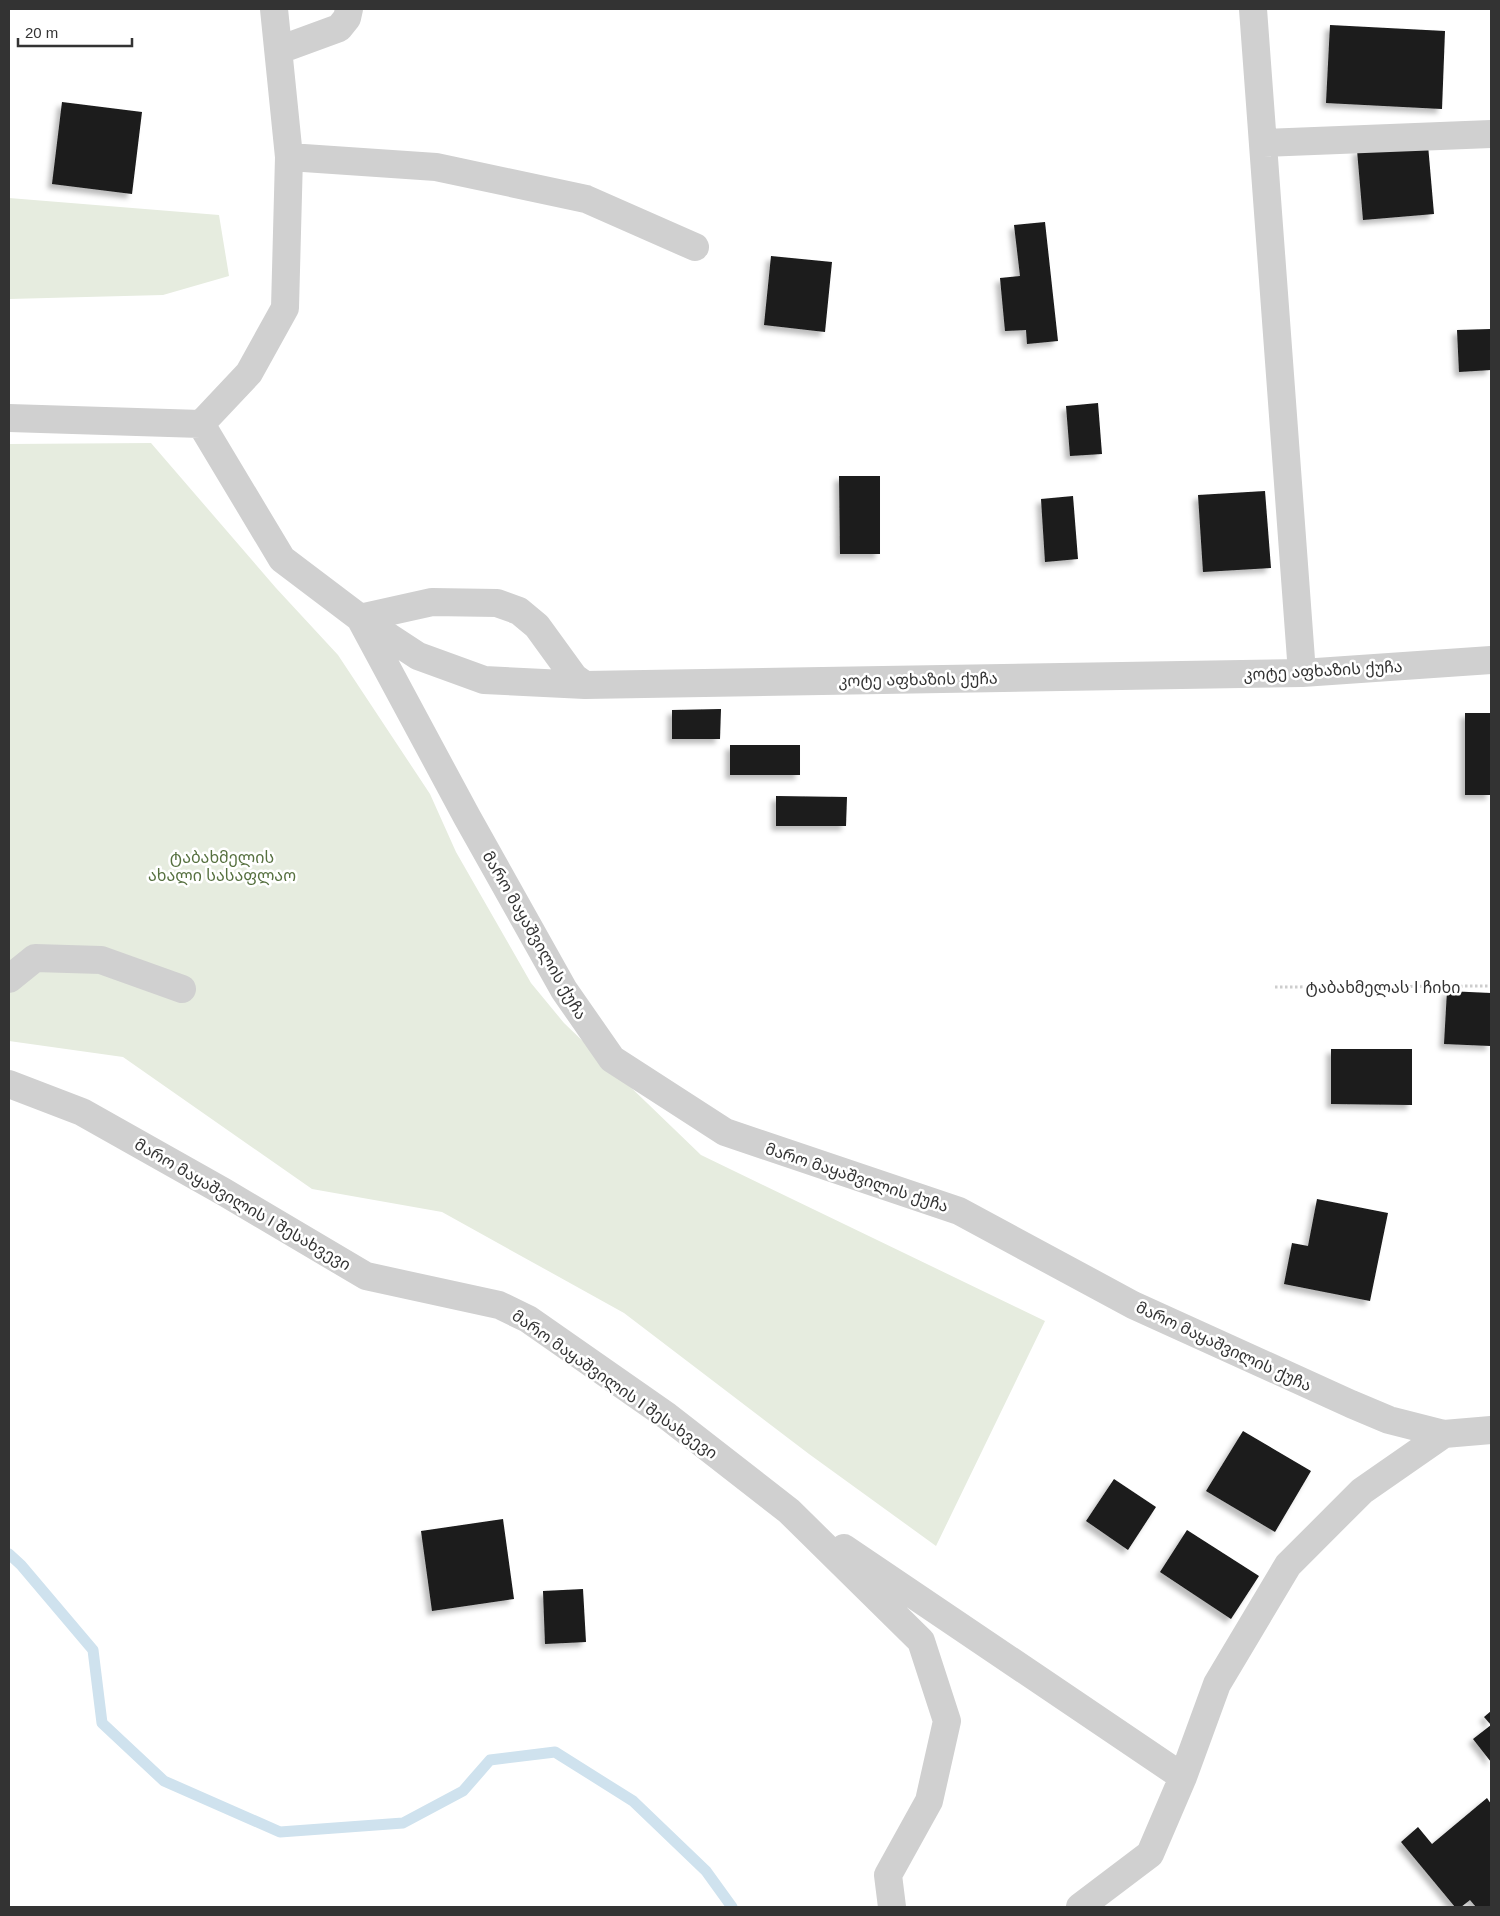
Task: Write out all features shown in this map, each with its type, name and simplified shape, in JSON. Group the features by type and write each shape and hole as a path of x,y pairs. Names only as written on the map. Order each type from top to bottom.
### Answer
{"street":[{"path":"9,418 201,424 249,373 285,308 289,157 274,9"},
{"path":"279,50 339,28 347,18 349,9"},
{"path":"1252,9 1302,673"},
{"path":"1262,143 1491,134"},
{"path":"289,157 436,167 586,199 695,248"},
{"name":"მარო მაყაშვილის ქუჩა","path":"201,424 282,559 360,618 467,817 564,990 612,1059 725,1132 959,1211 1132,1305 1366,1411 1389,1420 1444,1434 1491,1430"},
{"path":"360,618 432,602 497,603 519,611 537,626 574,677 586,685"},
{"name":"კოტე აფხაზის ქუჩა","path":"360,618 418,656 484,680 586,685 1302,673 1491,660"},
{"path":"9,979 35,958 101,960 182,989"},
{"name":"მარო მაყაშვილის I შესახვევი","path":"9,1084 82,1112 224,1192 366,1276 500,1305 528,1319 666,1416 789,1511 921,1641 947,1721 929,1801 888,1875 892,1907"},
{"path":"1080,1907 1150,1854 1183,1777 1217,1684 1288,1565 1362,1492 1444,1434"},
{"path":"789,1511 1183,1777"}],"path":[{"name":"ტაბახმელას I ჩიხი","path":"1275,987 1491,986"}],"green space":[{"path":"9,198 219,215 229,276 163,295 9,299"},
{"name":"ტაბახმელის ახალი სასაფლაო","path":"151,443 276,588 338,655 430,794 456,852 531,983 564,1023 701,1155 1045,1321 936,1546 809,1454 624,1313 442,1212 312,1189 123,1057 9,1041 9,444"}],"building":[{"path":"1330,25 1445,31 1442,109 1326,103"},
{"path":"62,102 142,112 132,194 52,184"},
{"path":"1428,145 1434,214 1363,220 1357,150"},
{"path":"1045,222 1058,341 1027,344 1026,330 1005,331 1000,278 1020,276 1014,225"},
{"path":"771,256 832,262 825,332 764,325"},
{"path":"1491,329 1491,370 1459,372 1457,330"},
{"path":"1098,403 1102,454 1070,456 1066,406"},
{"path":"839,476 880,476 880,554 840,554"},
{"path":"1265,491 1271,568 1203,572 1198,495"},
{"path":"1073,496 1078,559 1045,562 1041,499"},
{"path":"721,709 720,739 672,739 672,710"},
{"path":"1465,713 1491,713 1491,795 1465,795"},
{"path":"730,745 800,745 800,775 730,775"},
{"path":"776,796 847,797 846,826 776,826"},
{"path":"1447,991 1491,993 1491,1046 1444,1044"},
{"path":"1331,1049 1412,1049 1412,1105 1331,1104"},
{"path":"1317,1199 1388,1213 1370,1301 1284,1284 1292,1243 1308,1246"},
{"path":"1243,1431 1311,1471 1275,1532 1206,1491"},
{"path":"1114,1479 1156,1507 1128,1550 1086,1521"},
{"path":"503,1519 514,1599 432,1611 421,1531"},
{"path":"1187,1530 1259,1576 1231,1619 1160,1572"},
{"path":"583,1589 586,1642 545,1644 543,1591"},
{"path":"1491,1711 1491,1725 1484,1717"},
{"path":"1491,1725 1491,1762 1473,1739"},
{"path":"1487,1798 1491,1804 1491,1907 1476,1907 1470,1900 1461,1907 1455,1907 1401,1842 1418,1827 1432,1844"}],"waterway":[{"path":"9,1554 21,1565 93,1650 102,1723 164,1781 280,1832 403,1823 463,1791 490,1760 555,1752 633,1801 706,1871 732,1907"}]}
